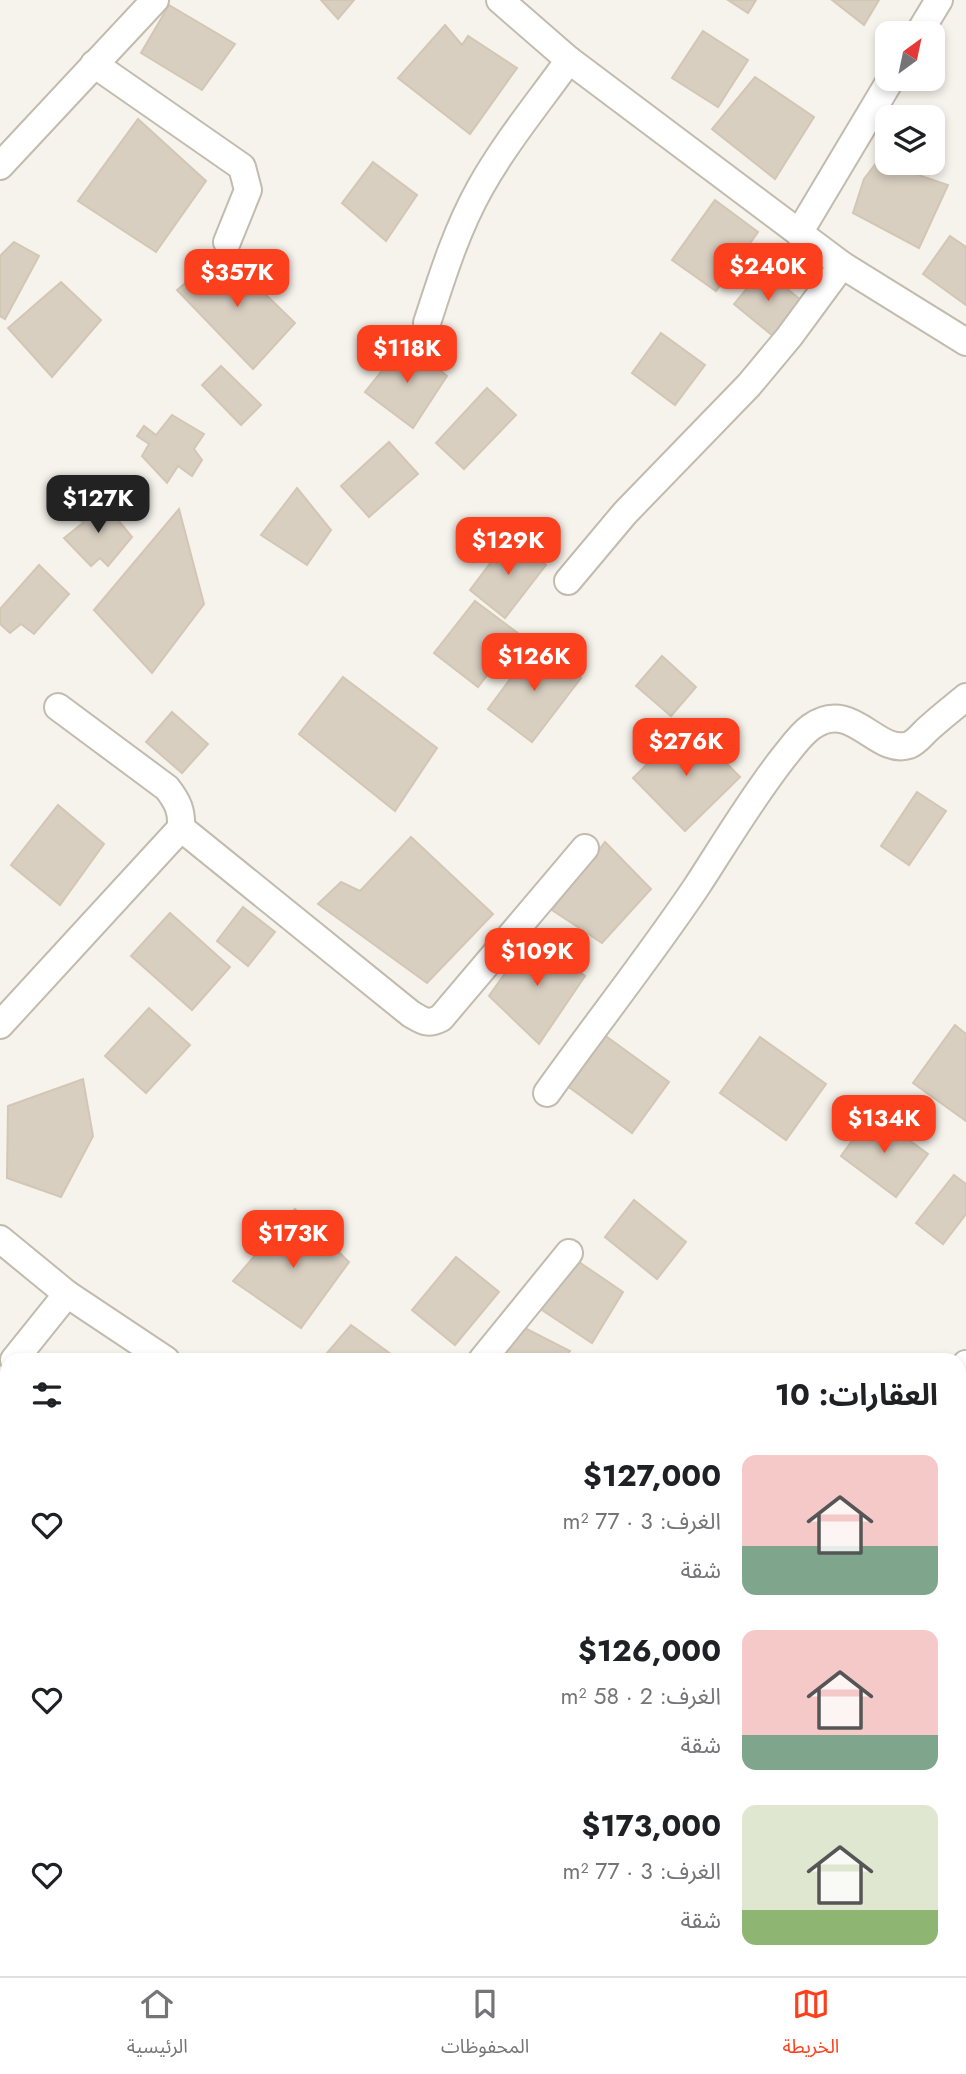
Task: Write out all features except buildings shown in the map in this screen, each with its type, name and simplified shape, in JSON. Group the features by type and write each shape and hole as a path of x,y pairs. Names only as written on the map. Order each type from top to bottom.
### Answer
{"street":[{"path":"0,166 155,0"},
{"path":"500,0 569,60 842,265 966,342"},
{"path":"926,21 939,0"},
{"path":"427,323 451,247 480,188 512,138 569,60"},
{"path":"94,64 242,167 248,190 227,242"},
{"path":"799,233 884,91"},
{"path":"568,581 625,513 749,385 789,337 842,265"},
{"path":"547,1093 694,889 765,782 802,734 825,719 838,718 850,721 887,742 908,745 966,697"},
{"path":"0,1026 181,828 181,811 167,788 58,708"},
{"path":"181,828 411,1014 432,1022 441,1018 585,848"},
{"path":"0,1239 67,1294 156,1353"},
{"path":"488,1353 569,1253"},
{"path":"20,1353 67,1294"}]}
